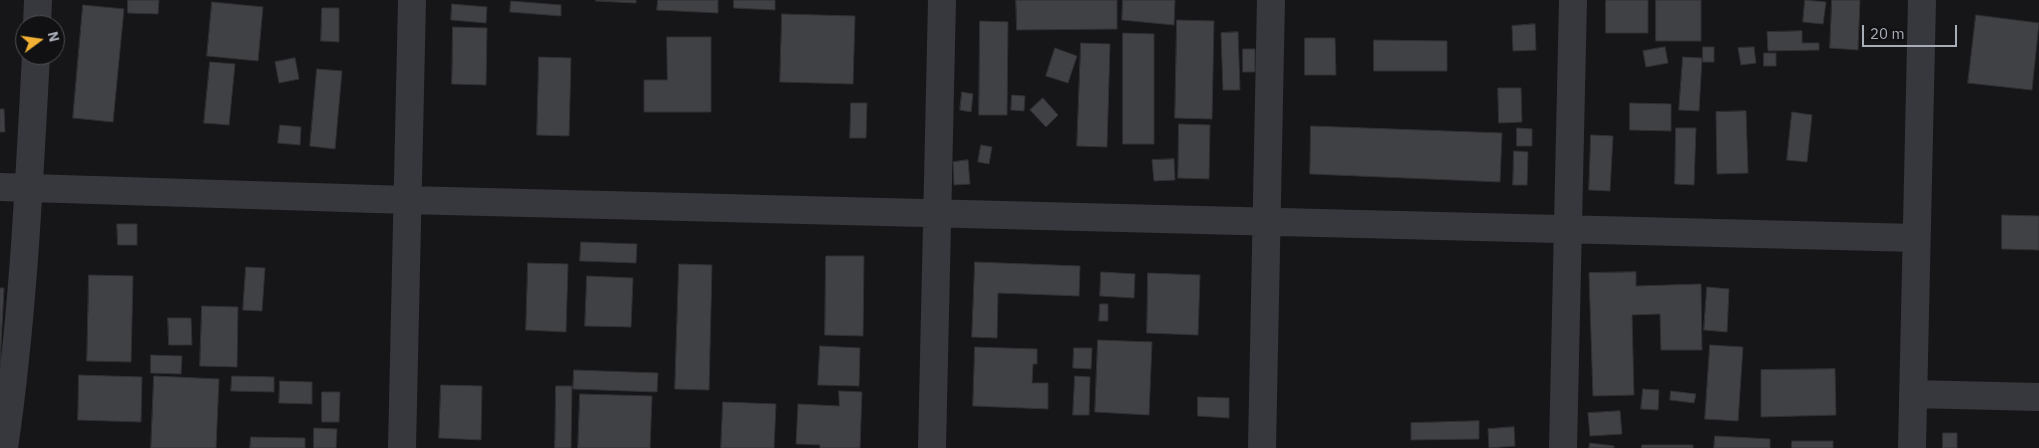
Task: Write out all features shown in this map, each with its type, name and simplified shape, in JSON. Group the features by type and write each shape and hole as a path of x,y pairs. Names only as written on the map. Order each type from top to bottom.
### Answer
{"street":[{"path":"37,15 38,0"},
{"path":"402,448 412,0"},
{"path":"932,448 942,0"},
{"path":"1262,448 1271,0"},
{"path":"1564,448 1574,0"},
{"path":"1912,448 1922,0"},
{"path":"4,448 18,334 29,188 35,65"},
{"path":"0,187 408,200 1916,238"},
{"path":"1913,394 2039,397"}],"building":[{"path":"128,0 159,0 158,14 128,13"},
{"path":"636,0 636,3 596,1"},
{"path":"658,0 718,0 718,13 657,10"},
{"path":"734,0 775,0 775,10 734,8"},
{"path":"1016,0 1117,0 1117,29 1017,30"},
{"path":"1123,0 1175,0 1174,25 1122,20"},
{"path":"1606,0 1648,0 1648,33 1606,33"},
{"path":"1656,0 1701,0 1701,41 1656,41"},
{"path":"1805,0 1826,2 1823,24 1803,22"},
{"path":"1832,0 1860,0 1858,50 1830,48"},
{"path":"511,1 561,5 561,16 510,12"},
{"path":"212,2 263,7 258,61 207,56"},
{"path":"452,4 487,7 486,23 451,20"},
{"path":"83,5 124,9 113,122 73,118"},
{"path":"322,8 339,8 339,42 321,41"},
{"path":"782,14 855,16 853,84 780,82"},
{"path":"1976,15 2039,23 2032,90 1968,83"},
{"path":"1177,20 1214,21 1212,119 1175,118"},
{"path":"980,21 1008,22 1007,115 979,115"},
{"path":"1535,24 1536,50 1513,51 1512,26"},
{"path":"453,27 487,28 486,85 452,84"},
{"path":"1802,31 1802,43 1819,43 1819,50 1768,51 1767,32"},
{"path":"1238,32 1240,90 1223,90 1221,33"},
{"path":"1123,33 1154,34 1154,144 1123,144"},
{"path":"667,37 711,37 711,112 644,112 644,80 667,80"},
{"path":"1305,38 1335,38 1336,75 1305,75"},
{"path":"1374,40 1447,41 1447,71 1374,71"},
{"path":"1081,43 1110,44 1107,147 1077,146"},
{"path":"1665,47 1668,63 1646,67 1643,51"},
{"path":"1703,47 1714,47 1714,62 1703,62"},
{"path":"1754,47 1756,63 1741,65 1738,48"},
{"path":"1055,48 1077,56 1068,83 1046,76"},
{"path":"1243,49 1255,49 1255,72 1243,72"},
{"path":"1764,53 1776,53 1776,66 1764,66"},
{"path":"539,57 571,58 569,136 537,135"},
{"path":"1683,57 1702,58 1699,111 1679,110"},
{"path":"295,58 299,79 279,83 275,62"},
{"path":"210,62 235,64 229,125 204,123"},
{"path":"317,69 342,71 335,149 310,146"},
{"path":"1498,88 1521,88 1522,122 1499,123"},
{"path":"962,92 973,94 971,112 960,110"},
{"path":"1012,95 1025,96 1024,111 1011,110"},
{"path":"1043,98 1058,115 1046,127 1030,110"},
{"path":"851,103 867,103 866,138 850,138"},
{"path":"1630,103 1671,104 1671,131 1630,130"},
{"path":"0,109 4,109 5,132 0,132"},
{"path":"1746,111 1748,173 1717,174 1716,112"},
{"path":"1792,112 1812,115 1807,162 1787,160"},
{"path":"1179,124 1210,125 1209,179 1178,178"},
{"path":"280,125 301,127 300,145 278,143"},
{"path":"1311,126 1502,133 1500,182 1310,174"},
{"path":"1517,128 1532,129 1532,146 1517,146"},
{"path":"1676,128 1696,128 1694,185 1675,184"},
{"path":"1591,135 1613,136 1610,191 1589,190"},
{"path":"981,145 992,147 989,164 978,162"},
{"path":"1514,151 1528,152 1527,185 1513,185"},
{"path":"1174,159 1175,180 1154,181 1152,160"},
{"path":"968,160 970,184 954,185 953,162"},
{"path":"2002,215 2039,216 2039,250 2002,249"},
{"path":"117,224 137,224 137,245 118,245"},
{"path":"581,242 637,244 636,263 580,261"},
{"path":"826,256 864,256 863,336 825,335"},
{"path":"975,262 1080,266 1079,296 998,293 997,338 972,337"},
{"path":"528,263 568,264 566,332 526,330"},
{"path":"679,264 712,265 709,390 675,389"},
{"path":"246,267 265,268 262,311 243,310"},
{"path":"1101,272 1135,274 1134,298 1100,296"},
{"path":"1636,272 1636,286 1701,284 1702,350 1661,350 1660,314 1632,315 1634,395 1593,396 1589,273"},
{"path":"1148,273 1200,275 1198,335 1147,333"},
{"path":"89,275 133,276 131,362 87,361"},
{"path":"587,276 633,278 631,327 585,326"},
{"path":"1707,287 1729,289 1727,332 1704,330"},
{"path":"0,288 4,288 0,364"},
{"path":"1100,304 1108,304 1108,321 1099,321"},
{"path":"202,306 238,307 237,367 200,366"},
{"path":"168,318 191,318 192,345 169,345"},
{"path":"1098,340 1152,342 1149,415 1095,412"},
{"path":"1710,345 1743,347 1738,421 1705,419"},
{"path":"820,346 860,348 859,386 818,385"},
{"path":"975,347 1037,349 1037,364 1033,364 1032,383 1048,383 1048,409 973,406"},
{"path":"1074,348 1092,348 1091,369 1073,368"},
{"path":"151,355 182,356 181,374 151,373"},
{"path":"1835,369 1836,415 1761,417 1761,370"},
{"path":"574,370 658,373 657,392 573,389"},
{"path":"79,375 142,377 141,422 78,420"},
{"path":"154,376 219,379 216,448 151,448"},
{"path":"232,376 274,377 274,392 231,391"},
{"path":"1075,376 1090,377 1089,415 1073,415"},
{"path":"280,381 312,382 312,404 279,403"},
{"path":"441,385 482,386 481,440 439,438"},
{"path":"556,386 572,386 571,448 555,448"},
{"path":"1643,389 1659,390 1658,410 1641,409"},
{"path":"839,391 862,392 860,448 820,448 820,445 796,444 798,404 839,406"},
{"path":"1671,391 1696,394 1694,403 1670,400"},
{"path":"322,392 340,392 339,422 322,422"},
{"path":"580,394 652,396 650,448 578,448"},
{"path":"1198,397 1229,398 1229,418 1198,416"},
{"path":"723,402 776,404 774,448 721,448"},
{"path":"1620,411 1622,434 1590,436 1588,413"},
{"path":"1479,421 1479,439 1411,440 1411,423"},
{"path":"1514,427 1515,446 1489,448 1488,429"},
{"path":"314,428 337,429 336,448 314,448"},
{"path":"1943,433 1957,433 1957,448 1943,448"},
{"path":"1715,436 1770,439 1770,448 1714,448"},
{"path":"251,437 305,438 305,448 250,448"},
{"path":"1792,441 1833,441 1833,448 1792,448"},
{"path":"1590,443 1614,446 1614,448 1589,448"},
{"path":"1642,445 1693,445 1693,448 1642,448"}]}
